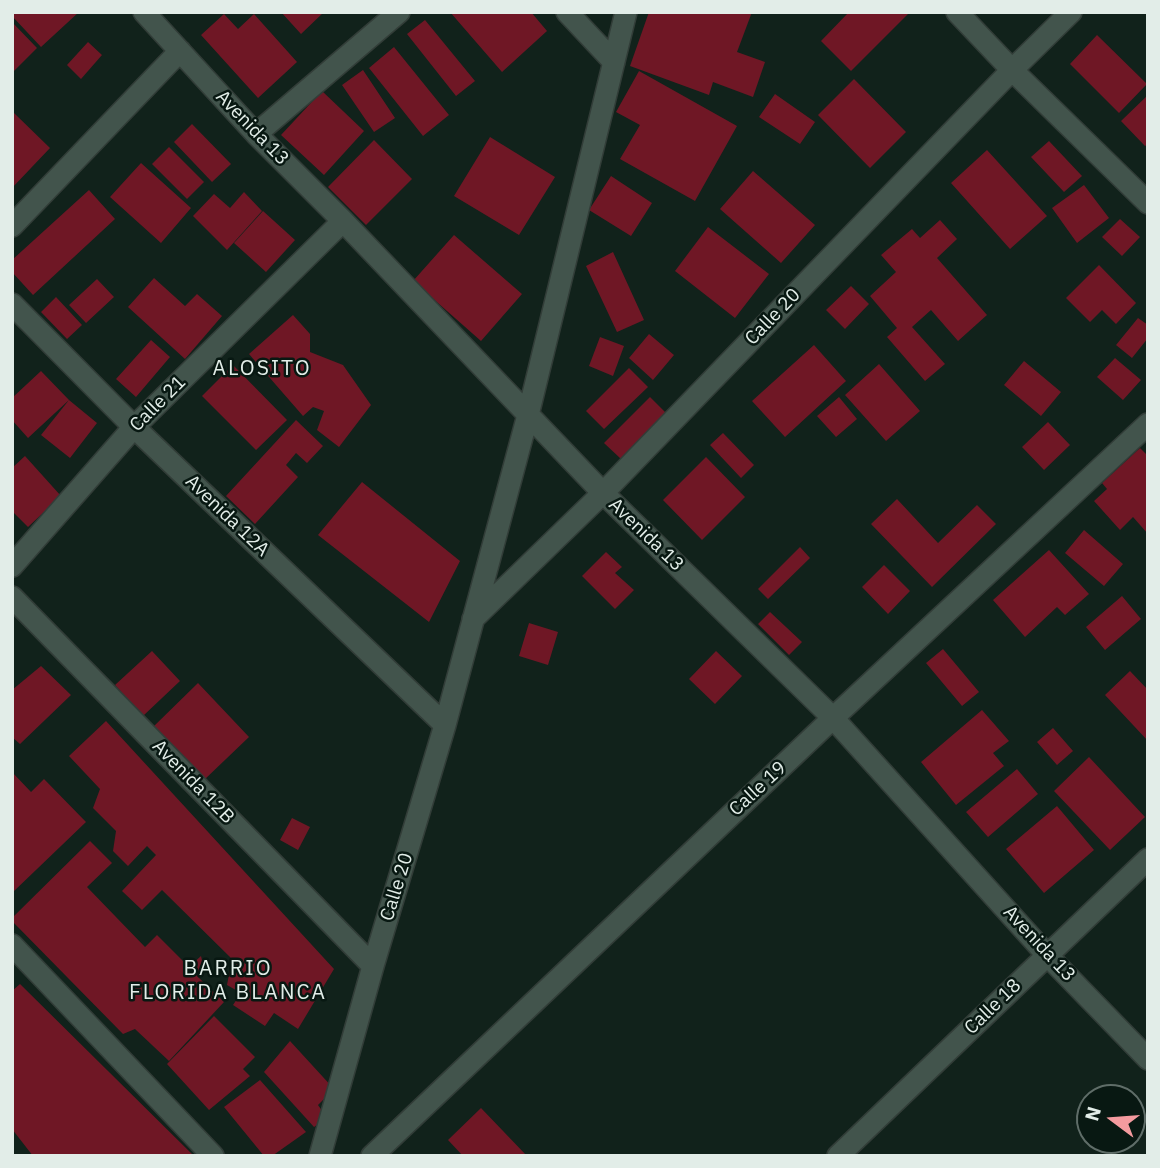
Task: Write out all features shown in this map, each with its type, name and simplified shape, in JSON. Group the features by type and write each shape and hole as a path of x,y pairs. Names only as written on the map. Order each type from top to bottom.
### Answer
{"street":[{"name":"Avenida 13","path":"144,12 256,134 603,493 833,718 1047,955 1148,1059"},
{"path":"256,134 400,12"},
{"path":"567,12 614,62"},
{"name":"Calle 20","path":"320,1156 445,725 528,415 626,12"},
{"path":"957,12 1148,203"},
{"name":"Calle 20","path":"473,619 603,493 1012,69 1071,12"},
{"path":"12,226 180,51"},
{"name":"Calle 21","path":"12,566 134,427 343,221"},
{"name":"Avenida 12A","path":"12,304 134,427 445,725"},
{"name":"Calle 19","path":"372,1156 833,718 1148,424"},
{"name":"Avenida 12B","path":"12,597 373,967"},
{"name":"Calle 18","path":"838,1156 1148,859"},
{"path":"12,945 214,1156"}],"building":[{"path":"12,12 79,12 41,47 12,16"},
{"path":"281,12 324,12 301,34"},
{"path":"450,12 531,12 547,31 502,72"},
{"path":"649,12 752,12 737,52 765,62 753,97 713,82 709,95 630,66"},
{"path":"849,12 910,12 851,71 821,41"},
{"path":"224,14 238,29 254,14 297,62 258,98 201,35"},
{"path":"425,20 475,81 456,96 407,34"},
{"path":"12,22 37,48 12,73"},
{"path":"1097,35 1147,84 1119,113 1070,64"},
{"path":"88,42 102,55 81,79 67,65"},
{"path":"394,47 449,115 423,136 369,68"},
{"path":"363,70 395,118 374,132 342,85"},
{"path":"639,71 737,126 695,201 620,159 640,125 616,112"},
{"path":"854,79 906,132 870,168 818,115"},
{"path":"322,91 364,131 324,175 281,135"},
{"path":"775,94 815,122 800,144 759,117"},
{"path":"1148,95 1148,144 1145,146 1121,121"},
{"path":"14,113 50,148 12,188 12,115"},
{"path":"192,124 231,164 212,182 174,142"},
{"path":"490,137 555,177 519,235 454,196"},
{"path":"374,140 412,179 366,225 328,187"},
{"path":"1049,141 1082,176 1064,192 1031,157"},
{"path":"169,147 204,182 187,199 152,164"},
{"path":"987,150 1047,216 1010,249 951,183"},
{"path":"141,163 191,208 161,243 110,197"},
{"path":"753,171 815,225 781,263 720,209"},
{"path":"611,176 652,203 631,236 589,210"},
{"path":"1084,185 1109,218 1077,243 1052,208"},
{"path":"89,190 115,219 33,295 12,272 12,260"},
{"path":"244,192 262,211 227,250 193,216 214,194 230,208"},
{"path":"263,211 295,240 266,272 234,243"},
{"path":"1120,219 1140,237 1122,256 1102,237"},
{"path":"940,220 957,239 937,258 987,315 958,341 931,310 912,327 945,364 925,381 887,337 897,328 870,296 896,272 881,255 912,229 920,238"},
{"path":"708,227 769,274 735,318 675,271"},
{"path":"454,235 522,294 481,341 413,281"},
{"path":"613,252 644,320 617,332 586,266"},
{"path":"1099,265 1136,303 1116,324 1102,310 1090,322 1066,298"},
{"path":"154,278 185,306 197,294 222,316 185,359 128,307"},
{"path":"97,279 114,297 86,323 69,305"},
{"path":"851,286 869,304 845,329 826,310"},
{"path":"56,297 82,325 67,339 41,312"},
{"path":"293,315 310,334 310,352 343,365 371,405 339,447 317,430 324,411 313,407 303,416 249,354"},
{"path":"1138,318 1148,325 1148,338 1132,358 1116,345"},
{"path":"649,334 674,355 653,380 629,358"},
{"path":"600,337 624,346 613,376 589,366"},
{"path":"151,340 170,357 136,397 116,379"},
{"path":"814,345 846,381 785,437 752,401"},
{"path":"1115,358 1141,380 1123,400 1097,377"},
{"path":"1024,361 1061,392 1041,416 1004,385"},
{"path":"879,364 920,411 886,441 845,395"},
{"path":"233,365 287,420 256,450 202,396"},
{"path":"629,368 648,387 604,429 586,411"},
{"path":"41,371 69,400 28,438 12,420 12,398"},
{"path":"650,397 667,414 621,459 604,443"},
{"path":"839,397 857,419 836,437 817,416"},
{"path":"69,400 97,423 70,458 41,435"},
{"path":"296,420 323,446 307,463 296,453 286,465 298,477 255,524 226,496"},
{"path":"1048,422 1070,445 1044,470 1022,447"},
{"path":"723,433 754,465 741,478 710,445"},
{"path":"1140,448 1148,456 1148,534 1133,517 1120,530 1094,501 1107,489 1102,483"},
{"path":"25,456 61,496 28,527 12,511 12,468"},
{"path":"706,457 745,497 702,540 663,500"},
{"path":"362,482 460,561 429,622 318,535"},
{"path":"897,499 938,543 977,505 996,524 932,587 871,524"},
{"path":"1084,530 1123,564 1104,586 1065,553"},
{"path":"800,547 810,558 768,599 758,589"},
{"path":"1049,550 1089,594 1065,615 1057,607 1025,637 993,600"},
{"path":"606,552 622,567 615,573 634,590 615,609 582,576"},
{"path":"884,565 910,591 888,614 862,587"},
{"path":"1122,596 1141,619 1105,650 1086,627"},
{"path":"770,612 802,642 789,655 758,624"},
{"path":"529,623 558,632 548,665 519,656"},
{"path":"943,649 979,692 962,706 926,663"},
{"path":"152,651 180,681 143,716 115,685"},
{"path":"716,651 742,676 715,704 689,679"},
{"path":"41,666 71,695 20,744 12,737 12,690"},
{"path":"1130,671 1148,690 1148,741 1105,695"},
{"path":"198,683 249,737 203,781 152,728"},
{"path":"982,710 1009,741 993,753 1004,766 956,805 921,762"},
{"path":"106,721 334,969 298,1029 274,1013 265,1026 233,1005 241,993 227,985 232,959 162,890 142,910 122,891 156,855 147,846 128,866 113,851 116,831 93,808 100,789 69,756"},
{"path":"1053,728 1073,751 1057,765 1037,742"},
{"path":"1089,757 1145,817 1110,850 1054,791"},
{"path":"1017,769 1038,794 988,837 966,812"},
{"path":"12,772 31,792 44,779 86,822 12,893"},
{"path":"1057,806 1094,850 1044,893 1006,849"},
{"path":"292,818 310,827 298,850 280,840"},
{"path":"90,841 112,863 87,887 145,947 157,935 189,967 201,956 204,969 198,977 224,1002 169,1061 135,1029 123,1034 12,921"},
{"path":"20,984 194,1156 33,1156 12,1129 12,991"},
{"path":"214,1016 255,1057 243,1069 250,1076 209,1110 167,1064"},
{"path":"290,1041 334,1089 318,1105 327,1118 314,1127 264,1072"},
{"path":"260,1080 306,1132 272,1156 264,1156 224,1107"},
{"path":"481,1108 527,1156 463,1156 448,1140"}],"district":[{"name":"ALOSITO","path":"262,369"},
{"name":"BARRIO FLORIDA BLANCA","path":"228,981"}]}
